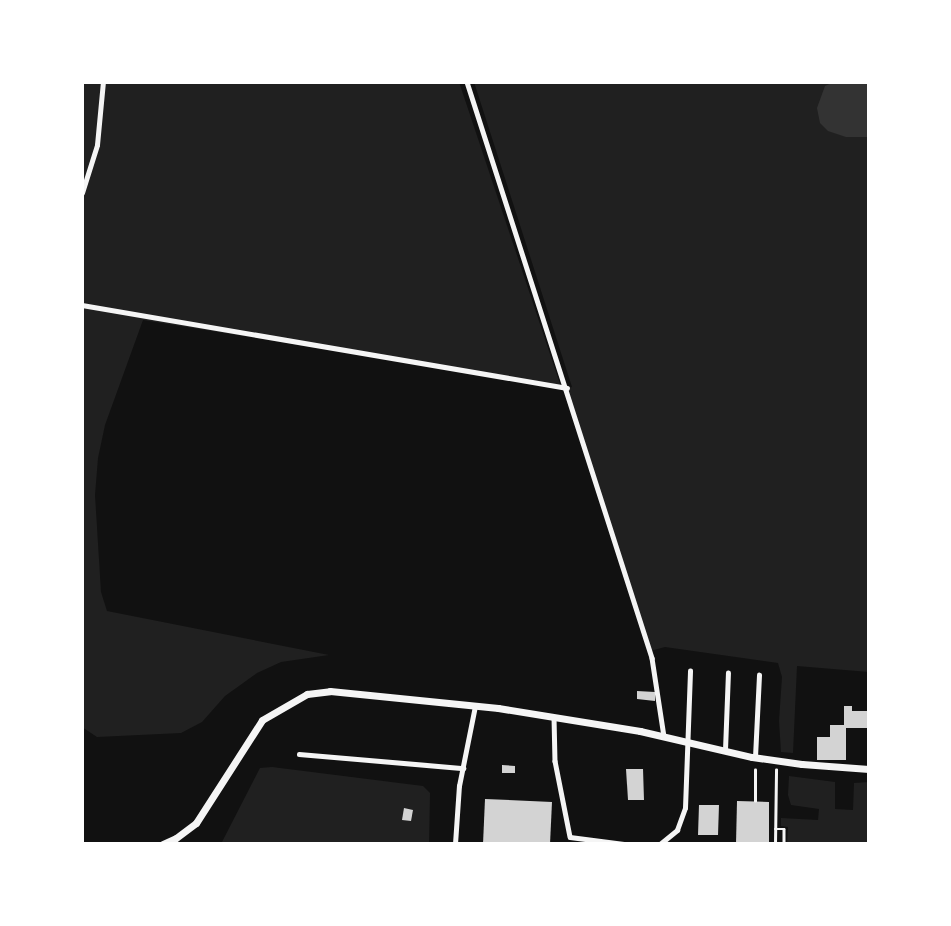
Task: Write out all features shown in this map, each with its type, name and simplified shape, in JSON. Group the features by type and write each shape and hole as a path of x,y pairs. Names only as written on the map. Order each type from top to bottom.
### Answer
{"street":[{"path":"163,844 196,823 262,720 307,694 330,691 475,705 664,736 777,761 869,769"}],"lane":[{"path":"82,193 97,145 103,82"},
{"path":"467,82 652,658 664,736"},
{"path":"82,305 567,388"},
{"path":"660,844 673,834 683,814 690,671"},
{"path":"725,750 728,673"},
{"path":"755,757 759,675"},
{"path":"455,844 463,768 475,705"},
{"path":"554,717 555,761 570,837 624,844"},
{"path":"299,754 463,768"}],"path":[{"path":"755,757 755,802"},
{"path":"775,844 777,761"},
{"path":"775,829 784,829 784,844"}],"shaded area":[{"path":"82,82 459,82 561,387 143,320 105,425 98,458 95,495 101,592 107,611 329,655 281,662 257,673 225,696 202,722 181,733 97,737 82,727"},
{"path":"474,82 869,82 869,672 797,666 793,753 781,752 779,721 782,677 778,663 665,647 650,651 567,388 572,387"},
{"path":"834,82 869,82 869,137 846,137 828,131 820,123 817,108 825,86"},
{"path":"272,767 423,786 430,793 429,844 221,844 260,768"},
{"path":"789,776 835,782 835,809 853,810 854,783 869,782 869,844 787,844 788,827 781,826 781,818 818,820 819,809 791,805 788,795"}],"building":[{"path":"637,691 655,692 655,701 637,699"},
{"path":"844,706 852,706 852,711 869,711 869,728 846,728 846,760 817,760 817,737 830,737 830,725 844,725"},
{"path":"502,765 515,766 515,773 502,773"},
{"path":"626,769 643,769 644,800 628,800"},
{"path":"485,799 552,802 550,844 483,844"},
{"path":"737,801 769,802 769,844 736,844"},
{"path":"699,805 719,805 718,835 698,835"},
{"path":"404,808 413,810 411,821 402,820"}]}
